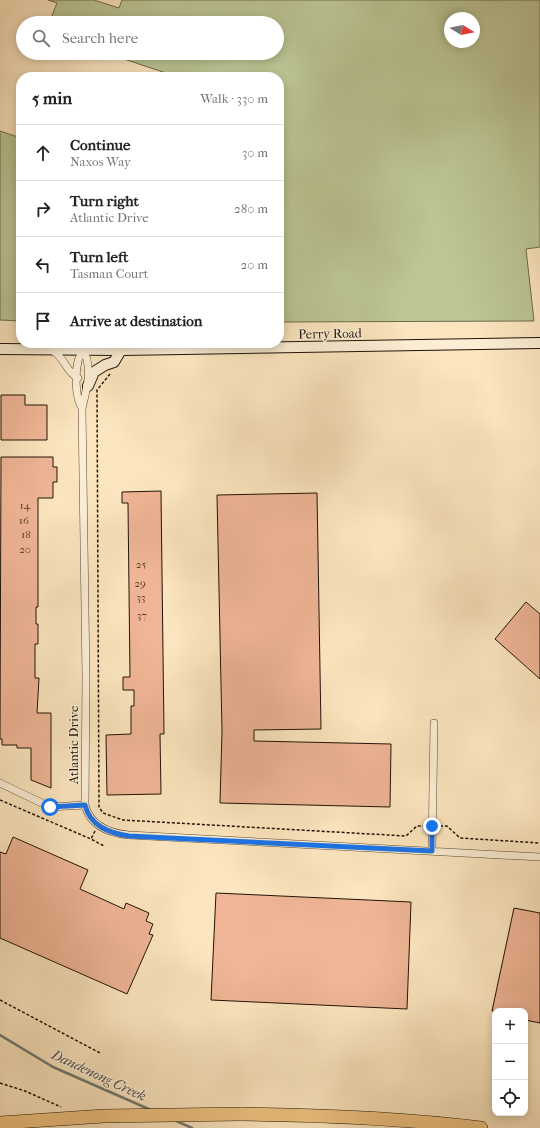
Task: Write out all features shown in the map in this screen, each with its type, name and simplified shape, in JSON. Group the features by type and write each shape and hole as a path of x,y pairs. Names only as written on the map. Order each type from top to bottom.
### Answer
{"highway":[{"path":"0,1123 111,1115 241,1114 312,1115 443,1123 482,1128"}],"main road":[{"name":"Perry Road","path":"284,347 540,343"},
{"name":"Perry Road","path":"0,349 121,350 241,348"},
{"path":"88,386 94,372 105,365 114,362 121,350"}],"street":[{"path":"50,349 61,357 68,373 78,378"},
{"name":"Atlantic Drive","path":"82,408 78,401 78,360 84,349"},
{"name":"Atlantic Drive","path":"84,349 89,360 88,386 82,408 86,677 85,805 87,813 94,823 117,834 540,857"},
{"path":"432,851 434,723"},
{"path":"0,783 50,807 85,805"}],"path":[{"path":"105,365 110,375 97,390 99,807 103,813 123,820 406,836 417,826 447,826 460,838 540,843"},
{"path":"0,800 91,840"},
{"path":"0,1000 100,1053"},
{"path":"0,1083 25,1091 66,1110"}],"green space":[{"path":"48,0 94,0 119,8 122,0 540,0 540,247 526,249 534,321 284,322 284,72 163,72 127,60 284,60 284,16 52,16 57,3"},
{"path":"0,131 16,136 16,321 0,320"}],"building":[{"path":"1,395 25,395 25,405 47,405 47,440 1,440"},
{"path":"1,457 53,457 53,467 57,467 57,482 53,482 53,498 38,498 38,607 36,607 36,624 38,624 38,644 35,644 35,678 39,678 37,713 51,713 51,788 31,780 31,748 17,748 17,745 2,745 2,739 0,739"},
{"path":"161,491 164,734 160,734 161,794 107,795 106,735 131,734 131,706 134,706 134,690 123,690 123,677 130,677 128,503 122,503 122,492"},
{"path":"317,493 321,729 254,730 254,741 391,744 390,807 220,803 222,731 217,495"},
{"path":"526,602 540,614 540,679 495,639"},
{"path":"13,837 88,870 80,889 124,909 126,903 149,913 146,921 153,924 149,934 153,935 127,994 0,938 0,852 6,854"},
{"path":"216,893 411,902 407,1009 211,1000"},
{"path":"514,908 540,913 540,1023 528,1021 528,1008 493,1008"}],"waterway":[{"name":"Dandenong Creek","path":"0,1035 53,1067 151,1110"},
{"name":"Dandenong Creek","path":"174,1120 192,1128"}],"route":[{"path":"50,807 85,805 90,819 98,826 117,834 129,836 161,836 432,851 432,826"}]}
